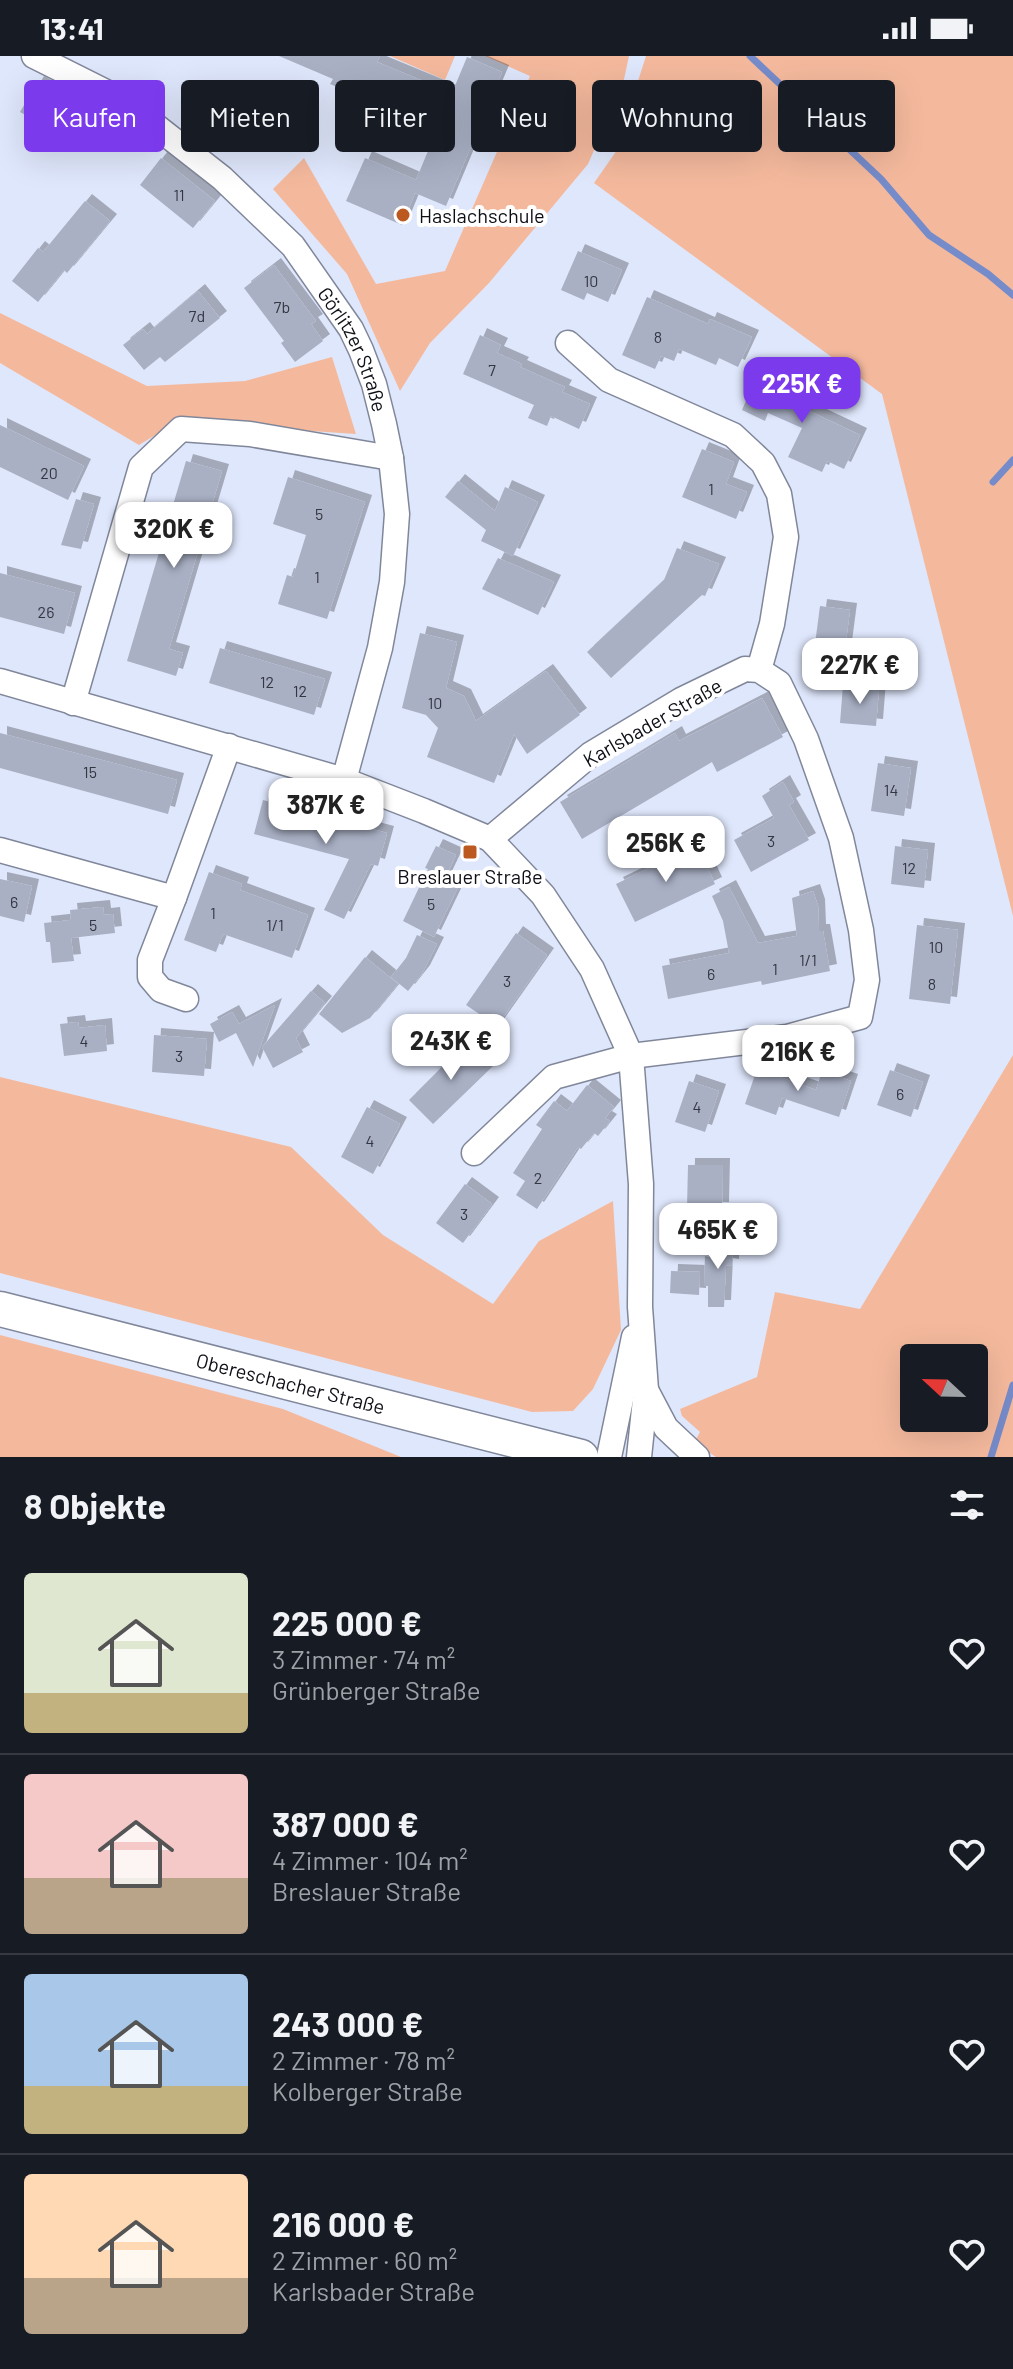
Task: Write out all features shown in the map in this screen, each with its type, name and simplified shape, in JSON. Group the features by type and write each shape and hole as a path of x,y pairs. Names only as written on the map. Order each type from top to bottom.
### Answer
{"main road":[{"name":"Obereschacher Straße","path":"0,1309 581,1457"}],"street":[{"name":"Görlitzer Straße","path":"34,56 108,93 139,113 222,178 293,246 351,329 374,384 391,458 397,514 392,582 380,648 344,780"},
{"path":"474,1153 554,1077 631,1056 787,1037 860,1017 867,980 861,930 841,838 806,739 779,683 759,670 772,624 786,537 779,494 763,463 733,435 609,380 568,343"},
{"path":"73,703 141,467 181,429 250,434 391,458"},
{"name":"Karlsbader Straße","path":"490,839 591,754 681,700 745,669 759,670"},
{"path":"0,681 344,780 490,839 543,895 592,969 631,1056 641,1184 640,1307 646,1390 639,1457"},
{"path":"186,999 161,990 150,977 150,960 229,746"},
{"path":"0,850 174,898"},
{"path":"609,1457 640,1307"},
{"path":"646,1390 666,1428 697,1457"}],"shaded area":[{"path":"390,56 455,56 445,80"},
{"path":"485,56 629,56 624,80 592,80 593,152 588,164 489,283 430,343 400,391 347,274 273,189 304,158 376,284 445,271 497,152 576,152 576,80 528,80 530,76"},
{"path":"646,56 1013,56 1013,916 882,394 594,183 615,152 762,152 762,80 638,80"},
{"path":"0,313 147,386 245,381 332,357 356,434 177,422 139,445 0,363"},
{"path":"1013,1055 1013,1457 716,1457 694,1443 700,1432 682,1416 680,1409 757,1377 775,1292 860,1309"},
{"path":"0,1077 291,1147 383,1235 493,1304 539,1241 613,1201 621,1330 593,1389 573,1411 532,1412 0,1273"},
{"path":"0,1335 283,1409 401,1457 0,1457"}],"building":[{"path":"279,56 380,56 377,62 421,80 335,80 335,86 330,84 333,79"},
{"path":"467,57 502,72 499,80 471,80 471,146 446,206 415,193 402,225 346,201 365,158 416,180 428,152 455,152 455,86"},
{"path":"161,158 215,201 193,228 140,185"},
{"path":"85,201 110,221 67,273 64,270 38,302 12,281 38,248 43,252"},
{"path":"578,251 622,270 608,302 587,293 584,300 561,290"},
{"path":"274,265 316,321 311,324 323,341 295,362 281,343 284,341 244,288"},
{"path":"198,291 220,318 165,362 160,357 144,370 123,345 143,329 147,334"},
{"path":"647,297 708,324 710,319 752,337 738,367 719,358 716,365 679,349 674,361 661,356 655,369 622,355"},
{"path":"480,335 501,345 497,353 565,387 562,392 590,404 579,429 551,416 547,426 528,418 534,405 463,374"},
{"path":"758,373 798,390 792,403 860,435 844,469 827,461 822,472 788,457 802,428 768,413 765,421 742,410"},
{"path":"0,425 84,466 68,500 0,467"},
{"path":"702,449 734,462 726,484 747,492 736,519 682,497"},
{"path":"186,461 222,471 169,649 183,653 176,676 127,661"},
{"path":"288,477 365,502 327,619 278,604 287,575 293,577 306,535 273,524"},
{"path":"458,481 495,511 505,487 538,502 513,556 481,541 486,530 445,497"},
{"path":"76,499 94,504 81,549 61,545"},
{"path":"677,548 719,564 705,596 702,595 611,678 587,652 664,580"},
{"path":"498,558 554,582 538,615 482,589"},
{"path":"0,573 75,593 64,634 0,617"},
{"path":"820,606 850,610 845,648 815,644"},
{"path":"420,633 457,642 446,688 464,696 476,721 546,671 580,715 527,754 514,734 494,783 427,757 438,728 426,715 402,708"},
{"path":"220,648 325,679 314,715 209,683"},
{"path":"843,685 879,688 876,726 840,723"},
{"path":"762,698 783,737 717,772 712,762 582,839 560,802 675,733 679,741"},
{"path":"0,733 177,780 168,814 0,768"},
{"path":"878,763 911,768 904,816 871,811"},
{"path":"783,782 794,802 789,805 809,840 751,872 734,840 774,818 762,796"},
{"path":"263,800 387,833 378,866 371,864 344,919 324,910 349,859 254,834"},
{"path":"697,845 715,884 635,922 616,884"},
{"path":"436,846 456,855 445,878 459,885 434,937 403,921"},
{"path":"895,846 928,850 924,888 891,884"},
{"path":"209,872 242,884 240,890 308,915 292,958 223,934 216,952 184,940"},
{"path":"0,879 32,886 24,922 0,916"},
{"path":"729,887 758,943 797,936 792,898 813,891 818,906 819,931 823,931 830,971 668,999 662,966 729,953 723,921 712,896"},
{"path":"103,907 104,915 113,914 115,933 71,938 74,961 52,963 44,923 71,920 70,910"},
{"path":"917,925 958,930 950,1004 909,999"},
{"path":"516,933 547,955 497,1026 466,1005"},
{"path":"417,935 437,944 423,972 408,991 391,977 406,958"},
{"path":"365,957 398,984 370,1018 342,1033 319,1014"},
{"path":"311,991 325,1003 296,1038 303,1052 273,1068 262,1047"},
{"path":"275,1005 253,1067 236,1033 219,1042 210,1024 232,1012 239,1024"},
{"path":"78,1022 79,1028 105,1025 107,1051 64,1056 60,1024"},
{"path":"154,1035 207,1039 204,1076 152,1072"},
{"path":"469,1040 494,1065 433,1124 409,1100"},
{"path":"757,1069 816,1090 822,1071 851,1081 839,1117 782,1098 776,1115 745,1104"},
{"path":"890,1070 923,1082 911,1117 877,1105"},
{"path":"689,1081 719,1091 705,1132 675,1122"},
{"path":"587,1085 614,1107 605,1118 610,1121 598,1136 594,1133 581,1149 578,1147 537,1209 516,1195 525,1181 513,1173 542,1129 536,1125 554,1101 567,1111"},
{"path":"367,1107 400,1124 373,1174 341,1157"},
{"path":"688,1165 723,1165 722,1209 687,1208"},
{"path":"465,1184 492,1204 463,1243 436,1223"},
{"path":"710,1240 733,1240 732,1266 726,1265 724,1307 708,1307 708,1286 704,1286 705,1256 709,1257"},
{"path":"671,1271 700,1272 699,1295 670,1293"}],"waterway":[{"path":"750,56 881,179 929,235 988,274 1013,295"},
{"path":"993,482 1013,460"},
{"path":"991,1457 1013,1385"}],"place":[{"name":"Haslachschule","path":"403,215"},
{"name":"Breslauer Straße","path":"470,852"}]}
